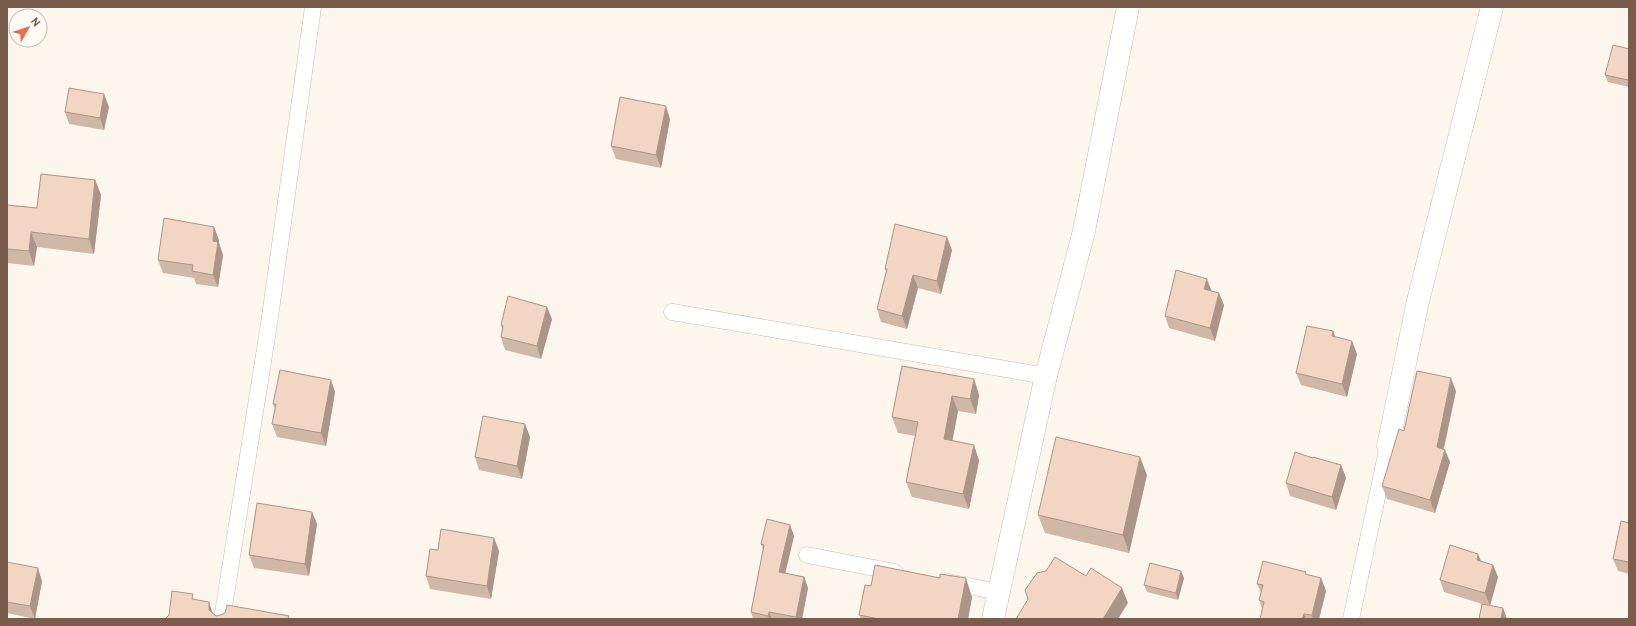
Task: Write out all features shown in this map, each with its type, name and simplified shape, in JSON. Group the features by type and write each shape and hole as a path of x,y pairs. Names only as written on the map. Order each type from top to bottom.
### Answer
{"street":[{"path":"993,619 1046,376 1084,231 1128,7"},
{"path":"1388,446 1418,301 1492,7"}],"lane":[{"path":"222,619 269,324 313,7"},
{"path":"672,312 1046,376"},
{"path":"1351,619 1388,446"},
{"path":"807,555 907,574"},
{"path":"930,579 999,592"}],"building":[{"path":"1613,45 1629,49 1628,80 1605,75"},
{"path":"69,88 104,94 100,118 65,112"},
{"path":"620,97 666,106 656,155 611,146"},
{"path":"41,174 95,180 89,239 31,232 29,251 7,249 7,205 37,208"},
{"path":"164,218 214,227 213,241 218,242 213,275 192,271 193,265 158,260"},
{"path":"895,224 947,237 937,281 913,275 902,316 877,309 887,269 885,269"},
{"path":"1176,270 1207,279 1204,289 1219,293 1210,328 1165,316"},
{"path":"508,296 547,307 537,346 501,337 503,326 501,325"},
{"path":"1307,326 1333,331 1332,336 1352,341 1342,384 1296,373"},
{"path":"902,366 974,379 970,399 952,396 944,439 974,445 963,494 906,482 918,422 892,417"},
{"path":"280,370 331,380 321,433 272,424 276,404 273,404"},
{"path":"1417,371 1451,378 1437,447 1445,450 1430,500 1382,486 1399,429 1404,431"},
{"path":"483,416 525,424 517,466 475,457"},
{"path":"1056,437 1140,457 1123,535 1038,515"},
{"path":"1295,452 1341,465 1332,497 1286,483"},
{"path":"257,503 312,512 305,564 249,555"},
{"path":"767,519 790,525 779,572 804,577 796,617 769,612 768,616 751,612 764,545 761,544"},
{"path":"1621,521 1629,523 1629,562 1613,559"},
{"path":"441,529 494,538 487,586 426,576 430,549 438,550"},
{"path":"1450,545 1478,554 1477,560 1493,565 1485,593 1440,580"},
{"path":"1055,557 1086,576 1091,568 1122,588 1103,619 1016,619 1028,599 1025,590 1037,573 1046,571"},
{"path":"1263,561 1306,572 1305,574 1321,578 1312,615 1304,614 1302,619 1260,619 1264,602 1259,600 1263,585 1257,584"},
{"path":"7,562 38,568 30,606 7,602"},
{"path":"1150,563 1181,571 1176,593 1144,585"},
{"path":"875,565 940,578 940,574 966,578 958,619 879,619 859,615 865,585 871,586"},
{"path":"172,591 193,594 192,599 209,602 209,610 216,616 225,613 227,605 289,616 288,619 165,619 169,615"},
{"path":"1482,604 1503,608 1501,619 1479,619"}]}
